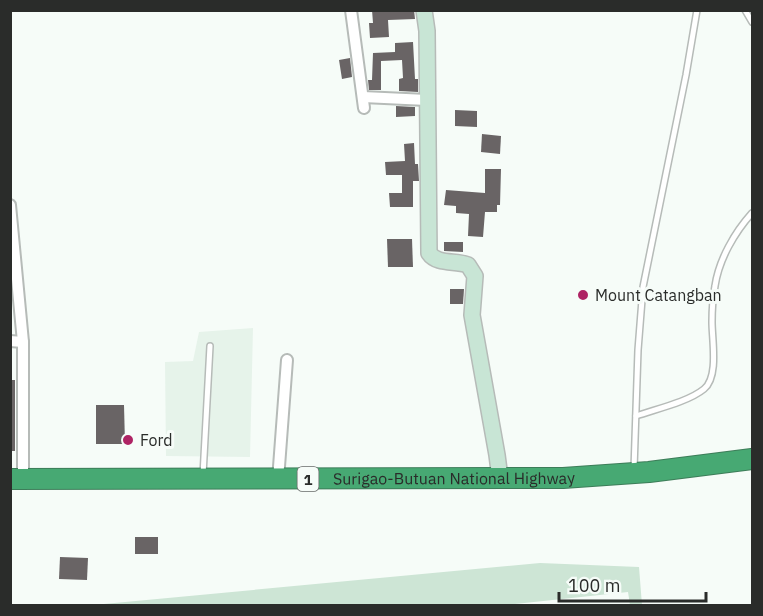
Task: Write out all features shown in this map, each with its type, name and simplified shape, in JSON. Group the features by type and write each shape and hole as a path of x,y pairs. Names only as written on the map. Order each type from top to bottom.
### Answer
{"highway":[{"name":"Surigao-Butuan National Highway","path":"17,479 563,478 634,474 753,459"}],"street":[{"path":"351,10 363,102 427,100"},
{"path":"424,10 427,31 429,253 438,260 468,265 475,276 472,315 500,478"},
{"path":"10,205 23,342 17,479"},
{"path":"10,341 23,342"},
{"path":"278,480 287,360"}],"lane":[{"path":"634,474 643,287 687,75 697,10"},
{"path":"745,10 753,22"},
{"path":"636,416 693,396 710,383 713,364 712,320 715,284 725,254 739,228 753,213"},
{"path":"203,480 210,346"}],"shaded area":[{"path":"253,328 250,457 166,456 165,362 193,361 199,332"}],"green space":[{"path":"540,563 639,567 642,605 630,605 628,592 497,606 93,605"}],"building":[{"path":"372,10 414,10 415,19 388,20 389,37 370,38 369,23 373,23"},
{"path":"413,42 418,92 399,91 399,79 403,78 402,60 381,61 381,90 369,90 368,80 372,80 373,53 395,52 395,43"},
{"path":"350,58 352,77 342,79 339,60"},
{"path":"396,106 415,107 415,116 396,117"},
{"path":"455,110 477,111 477,127 455,126"},
{"path":"482,134 501,136 500,154 481,152"},
{"path":"414,143 419,181 413,181 413,207 390,207 389,193 402,193 402,175 386,175 385,162 405,161 404,144"},
{"path":"485,169 501,169 500,205 497,205 497,212 485,212 483,237 468,236 469,214 456,213 456,206 444,205 446,190 485,193"},
{"path":"387,239 412,239 413,267 388,267"},
{"path":"444,242 463,242 463,252 444,251"},
{"path":"450,289 464,289 463,304 450,304"},
{"path":"10,380 15,380 15,451 10,451"},
{"path":"96,405 124,405 125,444 96,444"},
{"path":"135,537 158,537 158,554 135,554"},
{"path":"60,557 88,558 87,580 59,579"}],"place":[{"name":"Mount Catangban","path":"583,295"},
{"name":"Ford","path":"128,440"}]}
